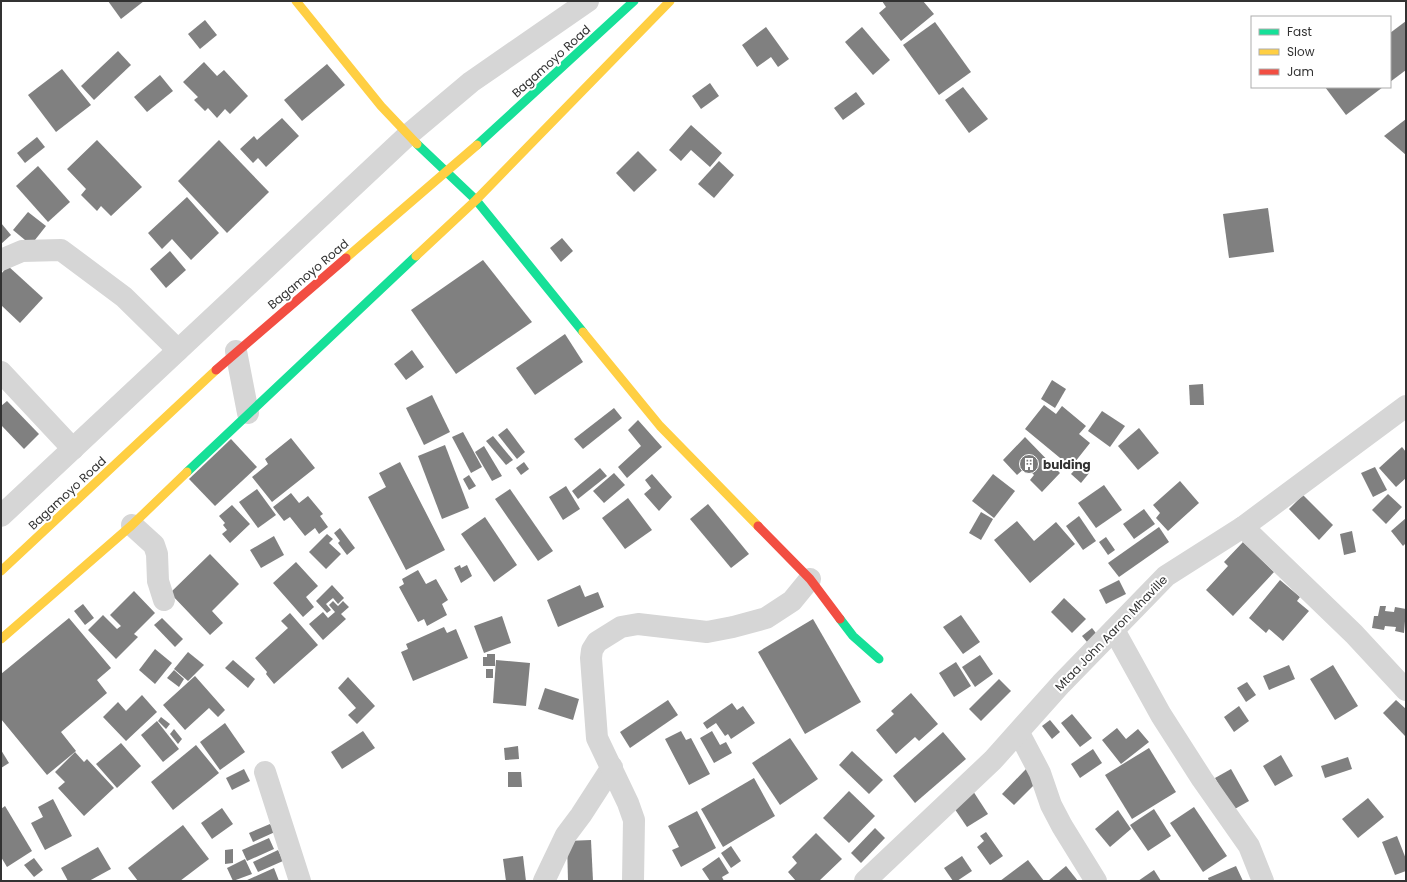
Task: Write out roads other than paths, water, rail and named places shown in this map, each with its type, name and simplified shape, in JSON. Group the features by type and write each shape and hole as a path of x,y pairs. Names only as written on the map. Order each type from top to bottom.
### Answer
{"main road":[{"path":"296,1 381,106 408,135 448,171 476,200 660,426 810,579 853,636 880,659"},
{"name":"Bagamoyo Road","path":"1,571 236,351 448,171 634,1"},
{"path":"1,639 132,525 248,413 476,200 670,1"}],"street":[{"path":"1,516 408,135 471,82 588,1"},
{"path":"1,260 22,251 61,250 124,297 178,350"},
{"path":"236,351 248,413"},
{"path":"1,372 73,449"},
{"name":"Mtaa John Aaron Mhaville","path":"865,881 993,760 1061,684 1166,576 1243,527 1406,406"},
{"path":"132,525 154,545 157,554 158,581 164,600"},
{"path":"1243,527 1354,634 1406,690"},
{"path":"633,881 634,820 628,803 597,738 590,658 596,642 621,627 638,624 707,632 766,618 792,601 810,579"},
{"path":"1114,630 1161,715 1202,779 1249,846 1263,881"},
{"path":"1018,733 1040,774 1062,826 1096,881"},
{"path":"544,881 566,835 612,768"},
{"path":"265,772 300,881"}],"place":[{"name":"bulding","path":"1029,464"}]}
